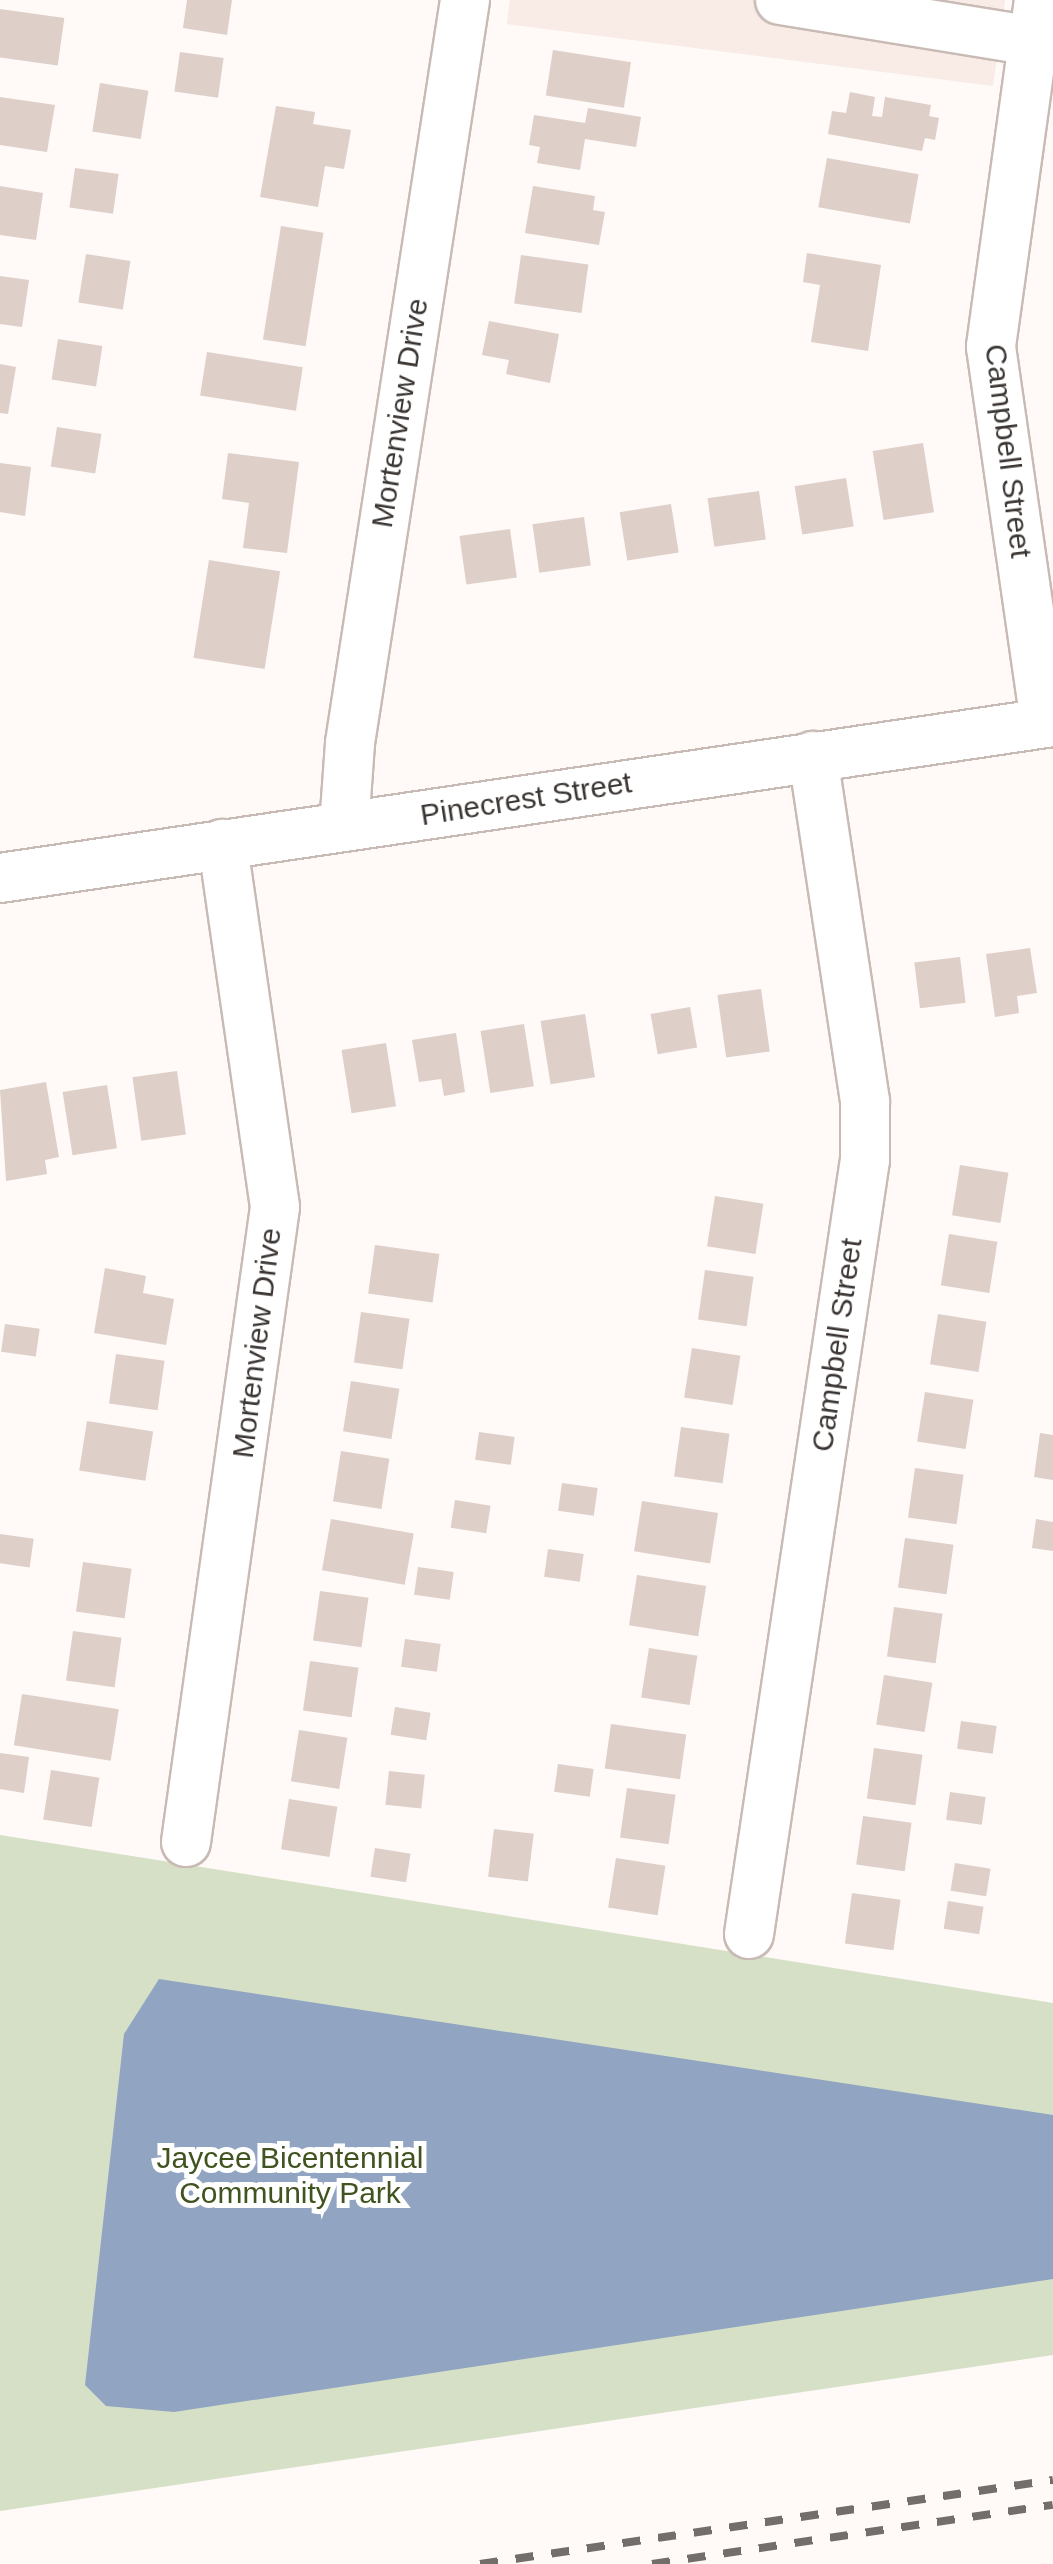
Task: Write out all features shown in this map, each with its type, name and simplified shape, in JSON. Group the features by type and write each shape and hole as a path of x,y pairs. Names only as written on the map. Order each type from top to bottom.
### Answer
{"street":[{"name":"Mortenview Drive","path":"344,827 352,724 465,0"},
{"path":"780,0 1036,20"},
{"name":"Campbell Street","path":"1036,20 992,347 1049,722"},
{"name":"Pinecrest Street","path":"0,878 1049,722"},
{"name":"Campbell Street","path":"750,1934 865,1160 865,1101 813,756"},
{"name":"Mortenview Drive","path":"186,1842 275,1208 224,844"}],"shaded area":[{"path":"510,0 1005,0 993,86 507,24"}],"green space":[{"name":"Jaycee Bicentennial Community Park","path":"0,1835 1053,2003 1053,2355 0,2511"}],"water":[{"path":"159,1979 1053,2115 1053,2279 174,2412 106,2406 85,2385 124,2034"}],"building":[{"path":"187,0 232,0 227,35 183,28"},
{"path":"0,9 64,18 58,66 0,57"},
{"path":"553,50 631,62 624,108 546,95"},
{"path":"180,52 224,58 218,98 174,92"},
{"path":"100,83 148,91 141,139 92,131"},
{"path":"850,92 875,97 872,116 882,117 885,97 931,105 929,116 939,118 935,140 925,138 922,151 828,134 832,111 846,113"},
{"path":"0,97 55,105 47,152 0,145"},
{"path":"276,106 315,112 313,124 351,130 344,169 325,166 318,207 260,197"},
{"path":"588,108 641,117 636,147 585,139 580,170 537,163 540,147 529,145 534,115 585,123"},
{"path":"827,158 919,174 910,223 818,207"},
{"path":"75,168 119,174 113,214 69,208"},
{"path":"0,186 43,193 36,240 0,235"},
{"path":"533,186 595,196 593,210 605,212 599,245 525,233"},
{"path":"281,226 323,233 305,346 263,340"},
{"path":"807,253 881,265 868,351 811,342 820,285 803,282"},
{"path":"86,254 130,261 123,309 78,302"},
{"path":"521,255 588,264 582,313 514,304"},
{"path":"0,276 29,280 22,327 0,324"},
{"path":"489,321 559,334 550,383 506,374 509,360 482,355"},
{"path":"58,339 102,346 96,387 52,379"},
{"path":"207,352 303,367 296,411 200,395"},
{"path":"0,364 16,367 8,414 0,413"},
{"path":"57,427 101,434 95,474 51,467"},
{"path":"923,443 934,512 884,520 873,451"},
{"path":"228,453 299,462 287,553 243,548 249,503 222,499"},
{"path":"0,463 31,467 25,516 0,512"},
{"path":"846,478 854,526 802,535 795,486"},
{"path":"759,491 766,540 714,547 708,498"},
{"path":"671,504 679,552 627,561 620,512"},
{"path":"584,517 591,566 539,573 533,524"},
{"path":"510,529 517,578 466,585 459,536"},
{"path":"209,560 280,571 265,669 194,658"},
{"path":"1030,948 1037,993 1017,996 1019,1013 995,1017 986,954"},
{"path":"960,957 966,1003 920,1008 914,963"},
{"path":"761,989 770,1051 726,1058 717,995"},
{"path":"690,1007 697,1047 658,1054 651,1014"},
{"path":"585,1014 595,1077 551,1084 541,1021"},
{"path":"524,1024 534,1086 490,1093 481,1031"},
{"path":"456,1033 465,1092 444,1096 441,1079 419,1082 412,1040"},
{"path":"386,1043 396,1106 352,1113 342,1050"},
{"path":"177,1071 186,1134 141,1141 132,1077"},
{"path":"46,1082 59,1157 45,1160 47,1174 6,1181 0,1090"},
{"path":"107,1085 117,1148 73,1155 63,1092"},
{"path":"960,1165 1008,1173 1000,1223 952,1215"},
{"path":"715,1196 763,1204 755,1254 707,1246"},
{"path":"949,1234 997,1242 989,1293 941,1285"},
{"path":"375,1245 439,1254 433,1303 368,1294"},
{"path":"105,1268 146,1276 143,1293 174,1299 166,1345 94,1333"},
{"path":"705,1270 754,1277 747,1326 698,1320"},
{"path":"361,1312 410,1319 402,1369 354,1363"},
{"path":"938,1314 986,1322 978,1372 930,1364"},
{"path":"5,1324 40,1329 36,1357 1,1352"},
{"path":"692,1348 740,1356 733,1405 684,1397"},
{"path":"116,1354 165,1361 158,1410 109,1404"},
{"path":"351,1381 399,1389 391,1439 343,1431"},
{"path":"925,1392 973,1400 966,1449 917,1441"},
{"path":"87,1421 153,1431 145,1481 79,1470"},
{"path":"681,1427 730,1434 723,1483 674,1477"},
{"path":"479,1432 515,1437 511,1465 475,1460"},
{"path":"1040,1433 1053,1435 1053,1480 1034,1477"},
{"path":"341,1451 389,1459 381,1509 333,1501"},
{"path":"915,1468 964,1475 957,1524 908,1518"},
{"path":"562,1483 598,1488 594,1516 558,1511"},
{"path":"455,1500 491,1506 486,1533 451,1528"},
{"path":"642,1501 718,1513 710,1563 634,1551"},
{"path":"331,1519 414,1534 405,1585 322,1570"},
{"path":"1036,1519 1053,1522 1053,1551 1032,1548"},
{"path":"0,1534 34,1539 30,1567 0,1563"},
{"path":"905,1538 954,1545 947,1594 898,1588"},
{"path":"548,1549 584,1554 580,1582 544,1577"},
{"path":"83,1562 132,1569 125,1618 76,1612"},
{"path":"418,1567 454,1572 450,1600 414,1595"},
{"path":"637,1575 706,1586 698,1636 629,1625"},
{"path":"320,1591 369,1598 362,1647 313,1641"},
{"path":"894,1607 943,1614 936,1663 887,1657"},
{"path":"73,1631 122,1638 115,1687 66,1681"},
{"path":"405,1639 441,1644 437,1672 401,1667"},
{"path":"649,1648 697,1656 690,1705 641,1697"},
{"path":"310,1661 359,1668 352,1717 303,1711"},
{"path":"884,1675 932,1683 925,1732 876,1724"},
{"path":"22,1694 119,1709 111,1761 14,1745"},
{"path":"395,1707 431,1713 426,1740 391,1735"},
{"path":"961,1721 997,1726 993,1754 957,1749"},
{"path":"611,1724 686,1735 680,1779 605,1769"},
{"path":"299,1730 347,1738 339,1789 291,1781"},
{"path":"874,1748 923,1755 915,1805 867,1799"},
{"path":"0,1753 29,1757 24,1793 0,1789"},
{"path":"558,1764 594,1769 590,1797 554,1792"},
{"path":"51,1770 99,1778 92,1827 43,1819"},
{"path":"389,1771 425,1775 421,1809 385,1805"},
{"path":"627,1788 676,1795 669,1844 620,1838"},
{"path":"950,1792 986,1797 982,1825 946,1820"},
{"path":"289,1799 337,1807 329,1857 281,1849"},
{"path":"863,1816 912,1823 905,1871 856,1865"},
{"path":"494,1829 534,1834 528,1882 488,1877"},
{"path":"375,1848 411,1854 406,1882 370,1877"},
{"path":"616,1858 665,1866 658,1915 608,1907"},
{"path":"955,1863 991,1869 986,1896 951,1891"},
{"path":"852,1893 901,1900 893,1950 845,1944"},
{"path":"948,1901 984,1907 979,1934 944,1929"}],"railway":[{"path":"480,2564 1053,2480"},
{"path":"652,2564 1053,2505"}]}
